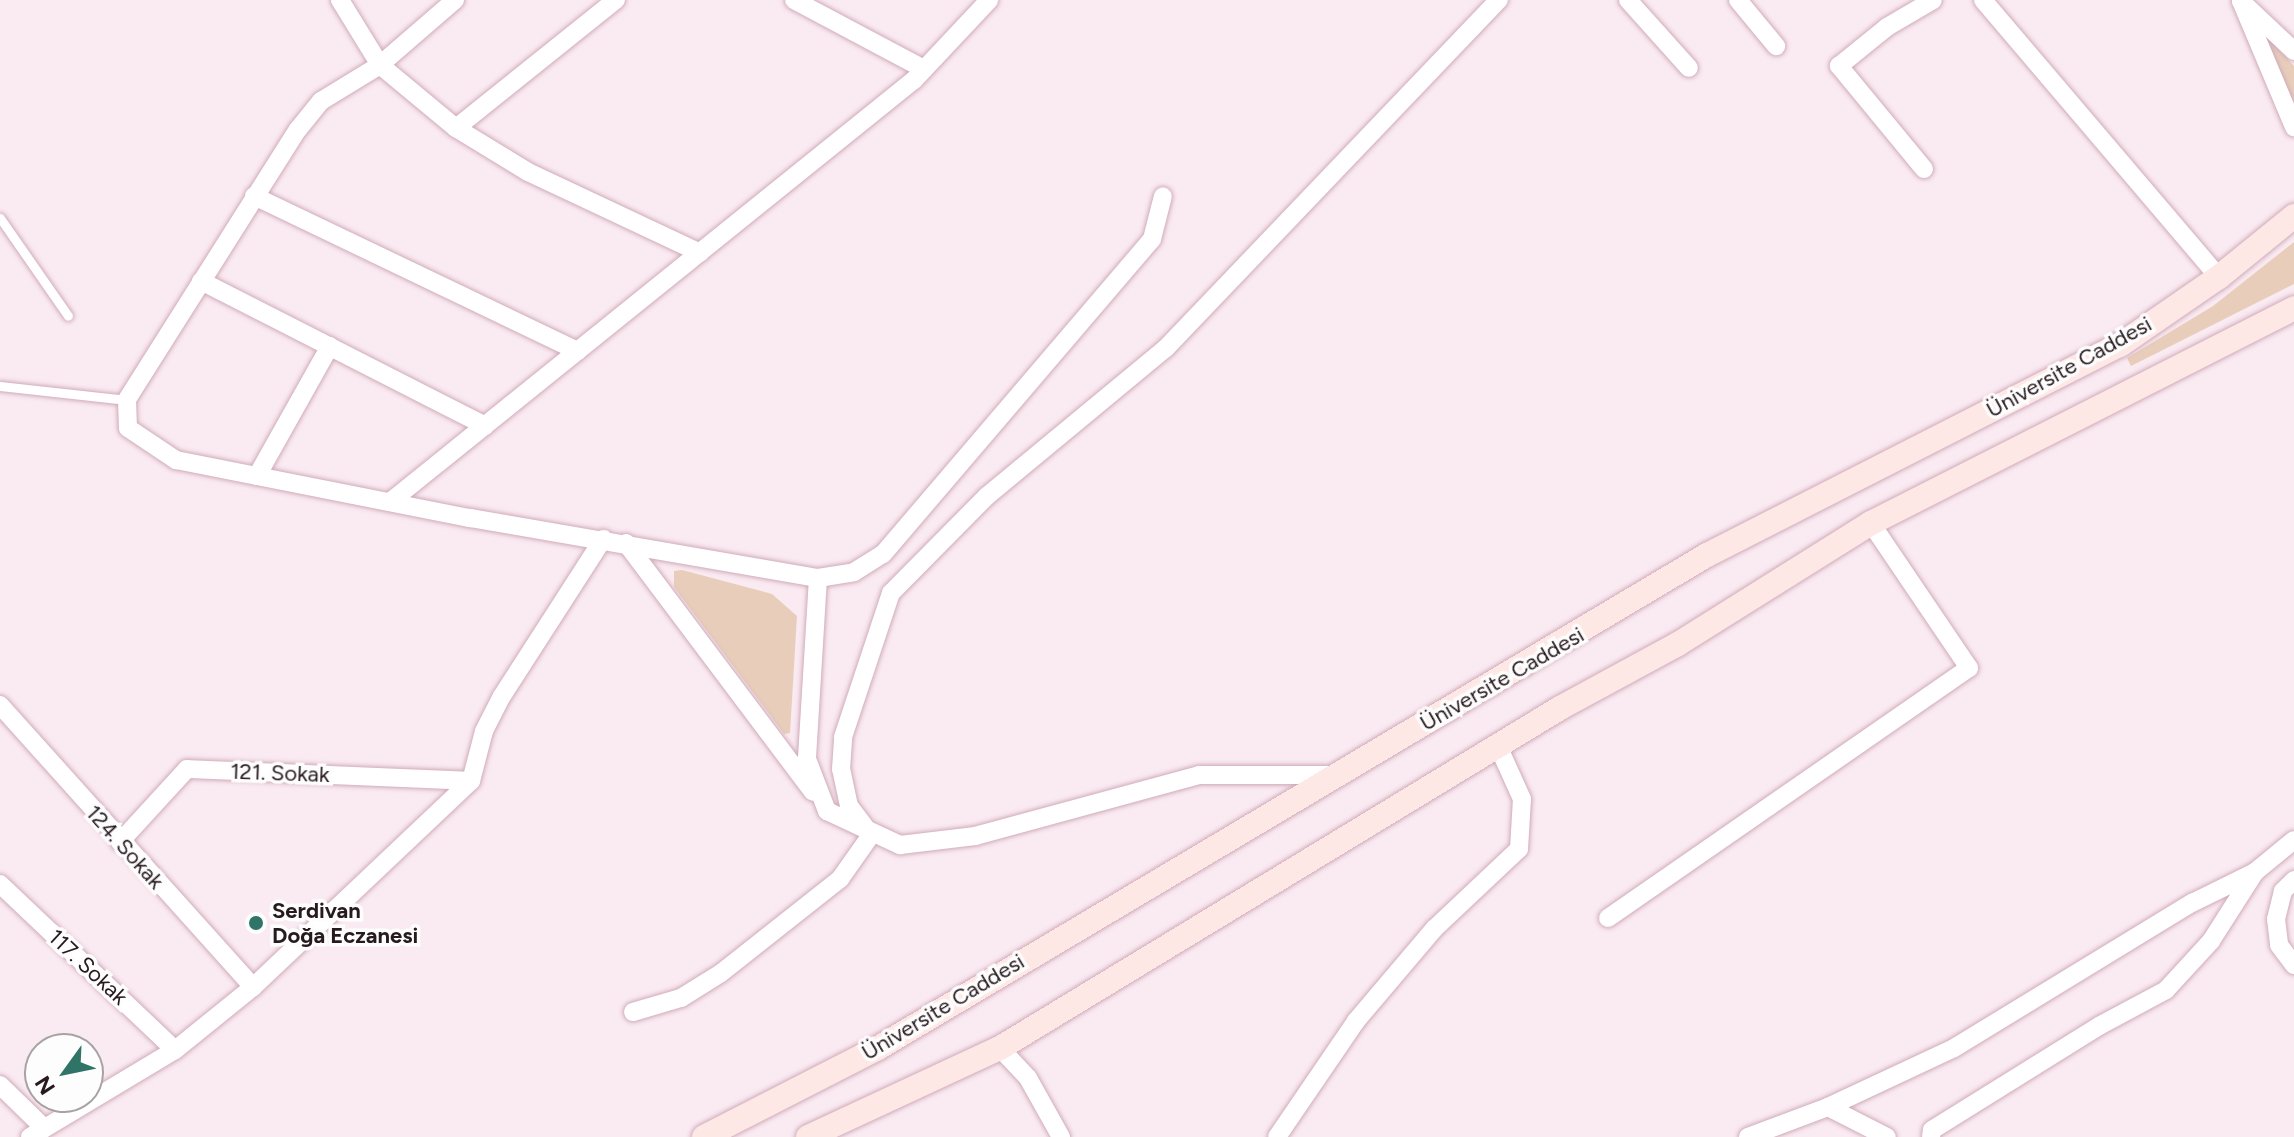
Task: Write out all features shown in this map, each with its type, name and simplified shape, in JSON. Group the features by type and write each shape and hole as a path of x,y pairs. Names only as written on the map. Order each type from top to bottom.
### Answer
{"main road":[{"name":"Üniversite Caddesi","path":"704,1137 878,1048 1707,555 2120,345 2219,277 2294,216"},
{"path":"808,1137 1000,1048 1678,644 1871,523 2294,308"}],"street":[{"path":"340,0 380,65 456,128 528,172 700,253"},
{"path":"455,0 380,65 321,101 254,196 127,400 128,428 176,460 390,502 818,578 854,572 893,543 1152,239 1163,196"},
{"path":"456,128 616,0"},
{"path":"794,0 924,69"},
{"path":"390,502 924,69 989,0"},
{"path":"871,835 849,806 842,748 891,593 987,496 1166,348 1499,0"},
{"path":"1738,0 1776,46"},
{"path":"1924,169 1839,66 1887,27 1933,0"},
{"path":"1983,0 2219,277"},
{"path":"2241,0 2294,51"},
{"path":"2241,0 2294,127"},
{"path":"1639,4 1689,68"},
{"path":"254,196 578,351"},
{"path":"201,281 485,426"},
{"path":"257,476 330,346"},
{"path":"1608,918 1969,668 1871,523"},
{"path":"0,1085 37,1132 175,1050 253,987 471,781 484,731 502,696 603,539"},
{"path":"626,543 827,811 871,835 900,845 975,836 1199,775 1338,775"},
{"path":"818,578 807,759 827,811"},
{"name":"124. Sokak","path":"0,705 253,987"},
{"path":"1277,1137 1356,1021 1434,929 1519,849 1522,799 1499,748"},
{"name":"121. Sokak","path":"120,842 187,769 471,781"},
{"path":"633,1012 681,998 721,973 840,879 871,835"},
{"path":"1748,1137 1828,1107 2002,1022 2192,903 2255,872 2294,840"},
{"path":"1929,1135 2166,990 2211,941 2255,872"},
{"path":"2294,880 2283,891 2276,919 2279,945 2294,965"},
{"name":"117. Sokak","path":"0,884 175,1050"},
{"path":"1000,1048 1028,1078 1061,1137"},
{"path":"1828,1107 1887,1137"}],"lane":[{"path":"0,218 68,316"},
{"path":"0,386 127,400"}],"shaded area":[{"path":"2255,23 2294,66 2294,107"},
{"path":"2294,242 2294,284 2131,366 2127,358 2213,306"},
{"path":"682,570 772,594 797,616 790,733 784,734 674,587 674,571"}],"place":[{"name":"Serdivan Doğa Eczanesi","path":"256,923"}]}
